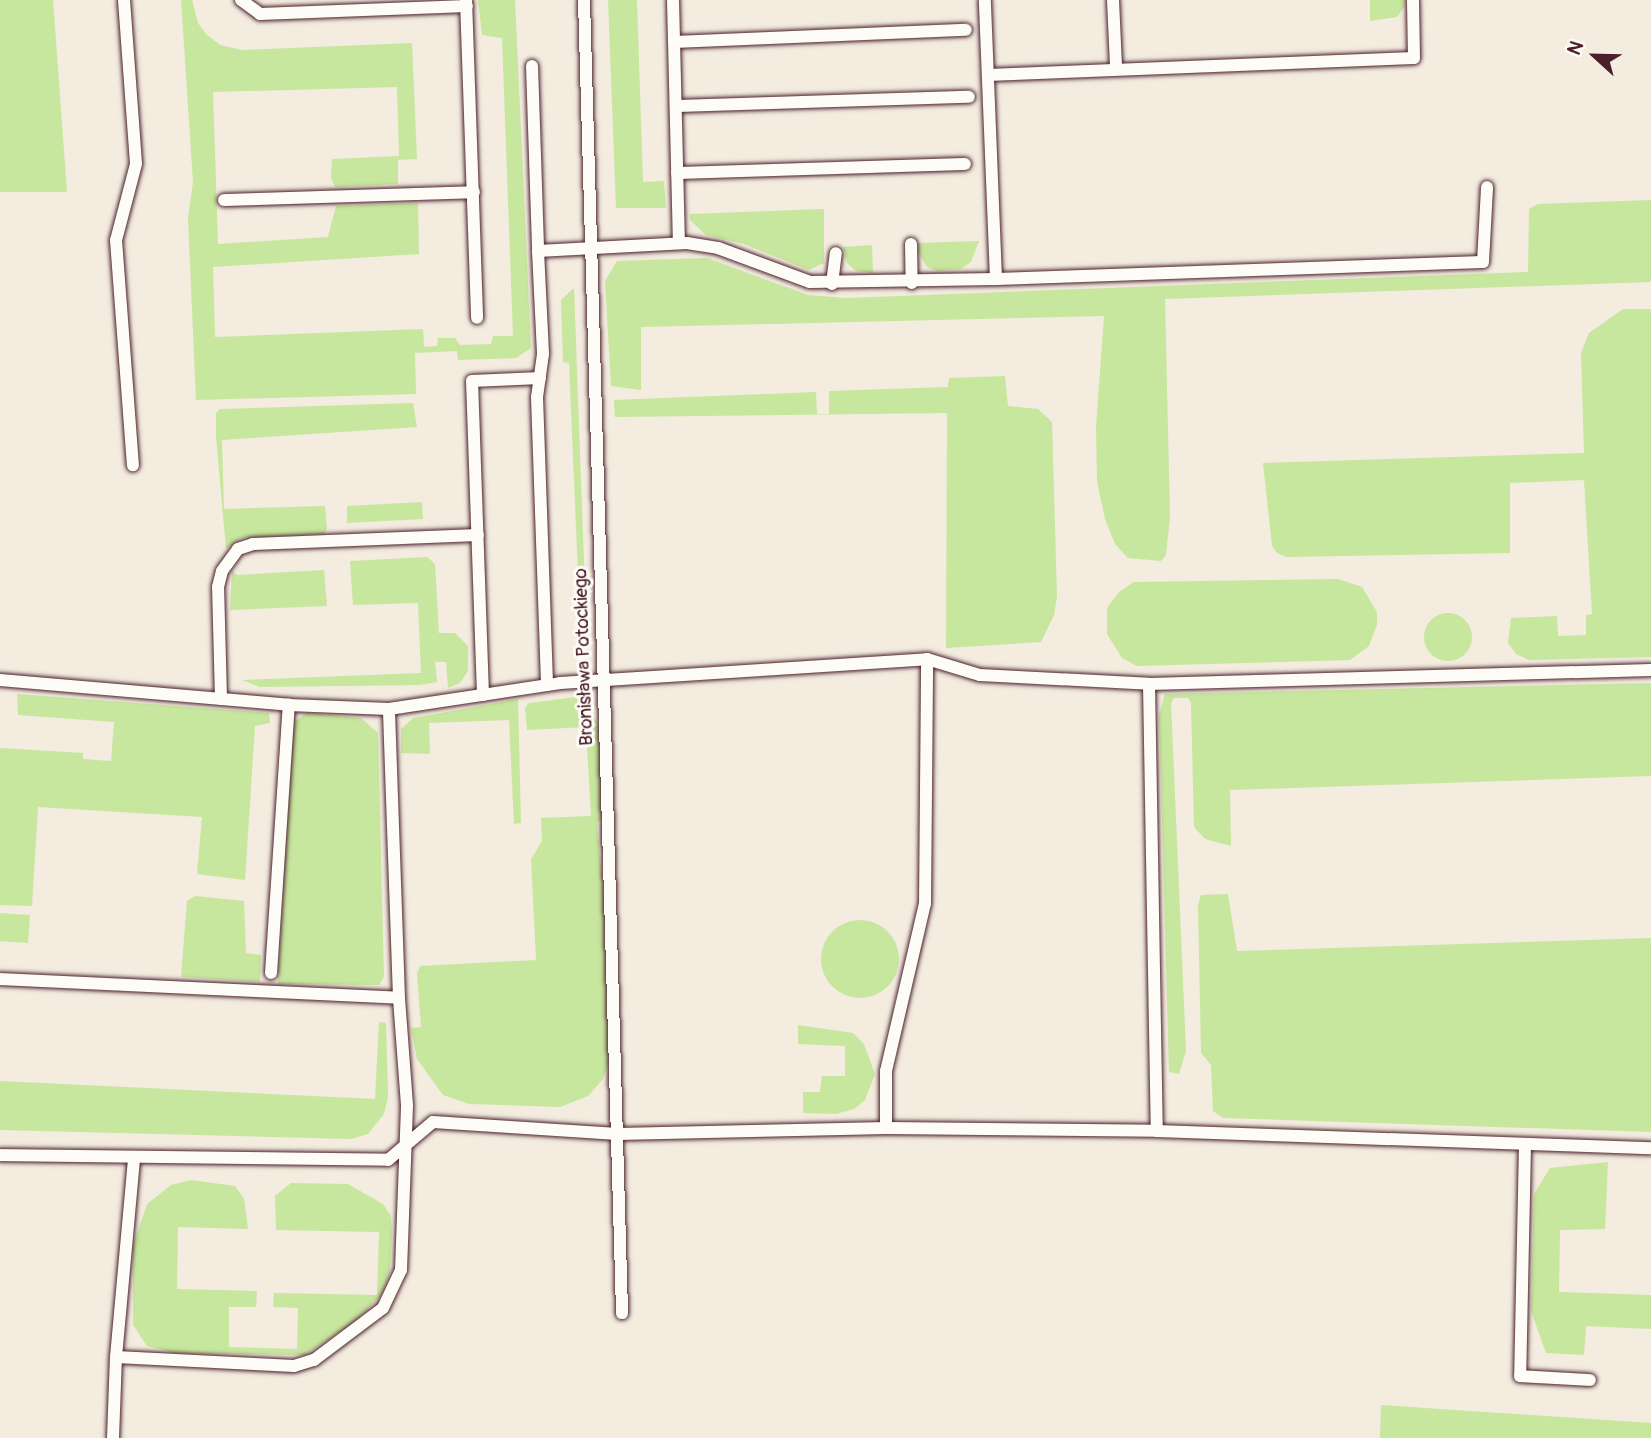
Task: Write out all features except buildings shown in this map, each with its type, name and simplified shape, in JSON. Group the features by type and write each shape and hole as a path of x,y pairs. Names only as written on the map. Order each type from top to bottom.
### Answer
{"lane":[{"path":"124,0 136,164 116,240 133,465"},
{"path":"241,0 260,14 467,3 477,318"},
{"name":"Bronisława Potockiego","path":"584,0 622,1312"},
{"path":"673,0 678,243"},
{"path":"985,0 996,279"},
{"path":"1114,0 1116,67"},
{"path":"988,75 1116,67 1414,58 1413,0"},
{"path":"674,42 967,30"},
{"path":"532,65 547,685"},
{"path":"676,106 969,97"},
{"path":"677,173 965,164"},
{"path":"538,251 678,243 718,248 784,274 831,284 912,284 1483,262 1487,187"},
{"path":"224,200 474,192"},
{"path":"911,244 912,284"},
{"path":"831,284 835,253"},
{"path":"483,695 472,381 540,378"},
{"path":"221,699 218,587 222,571 238,549 253,544 478,535"},
{"path":"886,1128 886,1071 925,904 927,659"},
{"path":"0,680 289,705 389,709 547,685 927,659 980,675 1149,684 1651,670"},
{"path":"1149,684 1157,1131"},
{"path":"271,973 289,705"},
{"path":"116,1357 294,1366 314,1360 353,1334 383,1308 397,1285 407,1144 389,709"},
{"path":"0,979 399,998"},
{"path":"0,1155 134,1160 388,1160 433,1122 618,1134 886,1128 1157,1131 1651,1147"},
{"path":"1525,1145 1520,1376 1591,1380"},
{"path":"113,1438 116,1357 134,1160"}],"green space":[{"path":"0,0 53,0 67,192 0,192"},
{"path":"181,0 192,0 198,23 206,34 220,45 242,50 412,43 417,159 398,160 398,184 335,187 331,178 332,159 399,156 397,87 213,92 218,244 328,237 336,206 418,203 419,254 213,267 215,337 423,329 424,347 437,346 438,338 455,338 460,345 491,344 493,336 513,336 502,38 482,35 478,0 515,0 531,348 516,358 458,360 457,351 415,353 416,394 196,400 188,218 193,182"},
{"path":"608,0 637,0 643,182 664,181 666,208 616,208"},
{"path":"1370,0 1405,0 1397,17 1370,21"},
{"path":"1651,200 1651,282 1165,299 1170,517 1166,555 1161,561 1128,558 1115,544 1105,519 1097,481 1096,427 1104,316 641,327 641,390 611,386 605,281 617,261 707,258 808,295 846,298 1528,272 1529,209 1538,204"},
{"path":"824,209 824,263 809,270 744,244 706,235 690,220 690,214"},
{"path":"979,241 971,262 961,269 937,271 927,267 918,252 918,243"},
{"path":"872,245 873,273 856,271 847,263 843,247"},
{"path":"574,288 587,644 581,644 569,363 563,362 561,300"},
{"path":"1623,309 1651,309 1651,657 1529,660 1516,654 1508,643 1511,618 1557,616 1558,636 1586,635 1586,615 1592,614 1584,480 1510,483 1510,553 1286,557 1277,553 1272,546 1263,463 1584,453 1581,353 1589,333"},
{"path":"1005,376 1008,406 1038,409 1052,422 1057,597 1054,615 1041,642 946,648 947,413 615,417 614,400 816,392 817,414 829,414 829,391 948,387 949,378"},
{"path":"413,403 417,427 222,440 224,509 325,506 327,529 324,534 242,538 226,549 216,436 216,413 220,409"},
{"path":"422,502 423,519 347,523 347,506"},
{"path":"427,557 435,564 439,633 455,633 468,646 468,671 460,683 448,688 446,662 435,662 437,682 420,685 260,687 242,680 421,673 418,603 353,605 350,561"},
{"path":"324,570 327,606 230,610 232,571 237,575"},
{"path":"1338,579 1362,587 1377,612 1377,625 1369,646 1350,660 1137,666 1122,658 1107,634 1107,608 1119,592 1134,582"},
{"path":"1448,613 1465,620 1472,637 1465,654 1448,661 1431,654 1424,637 1431,620"},
{"path":"1651,683 1651,776 1230,790 1231,846 1205,839 1194,827 1191,703 1188,698 1174,698 1171,703 1186,1051 1179,1074 1169,1072 1159,715 1165,694"},
{"path":"17,694 269,713 270,723 255,726 245,880 197,874 202,817 38,807 32,906 0,905 0,748 83,753 83,759 111,761 114,722 18,715"},
{"path":"576,697 590,710 599,727 602,817 597,823 609,955 611,1055 603,1079 588,1096 560,1107 469,1104 443,1095 417,1059 411,1028 421,1027 417,973 420,966 536,960 531,859 542,841 541,818 591,816 586,727 527,730 525,708 529,703"},
{"path":"518,699 521,823 514,824 509,720 429,723 430,754 401,753 401,729 413,718"},
{"path":"307,713 361,718 378,733 384,977 379,985 278,984 292,723"},
{"path":"1228,894 1237,951 1651,938 1651,1132 1223,1118 1213,1111 1211,1065 1201,1053 1198,905 1201,895"},
{"path":"195,896 244,901 246,953 261,955 260,982 181,977 187,901"},
{"path":"0,913 30,915 28,943 0,941"},
{"path":"860,920 875,923 888,931 896,944 899,959 896,974 888,987 875,995 860,998 845,995 832,987 824,974 821,959 824,944 832,931 845,923"},
{"path":"379,1022 386,1023 388,1097 384,1114 368,1134 351,1139 0,1130 0,1081 375,1099"},
{"path":"798,1025 853,1033 864,1044 875,1074 865,1100 854,1109 836,1114 803,1113 803,1092 820,1092 822,1076 845,1076 845,1046 798,1044"},
{"path":"1608,1162 1605,1229 1560,1230 1559,1292 1651,1295 1651,1329 1586,1326 1584,1355 1546,1353 1531,1311 1534,1194 1550,1168"},
{"path":"191,1180 235,1186 244,1199 248,1229 178,1227 177,1289 257,1291 256,1307 229,1307 229,1347 297,1349 298,1308 273,1307 274,1293 377,1295 379,1232 276,1230 275,1196 291,1183 348,1184 383,1204 391,1216 392,1233 390,1272 382,1294 358,1319 305,1355 175,1353 147,1346 133,1325 133,1245 147,1204 171,1185"},
{"path":"1381,1405 1651,1423 1651,1438 1380,1438"}]}
